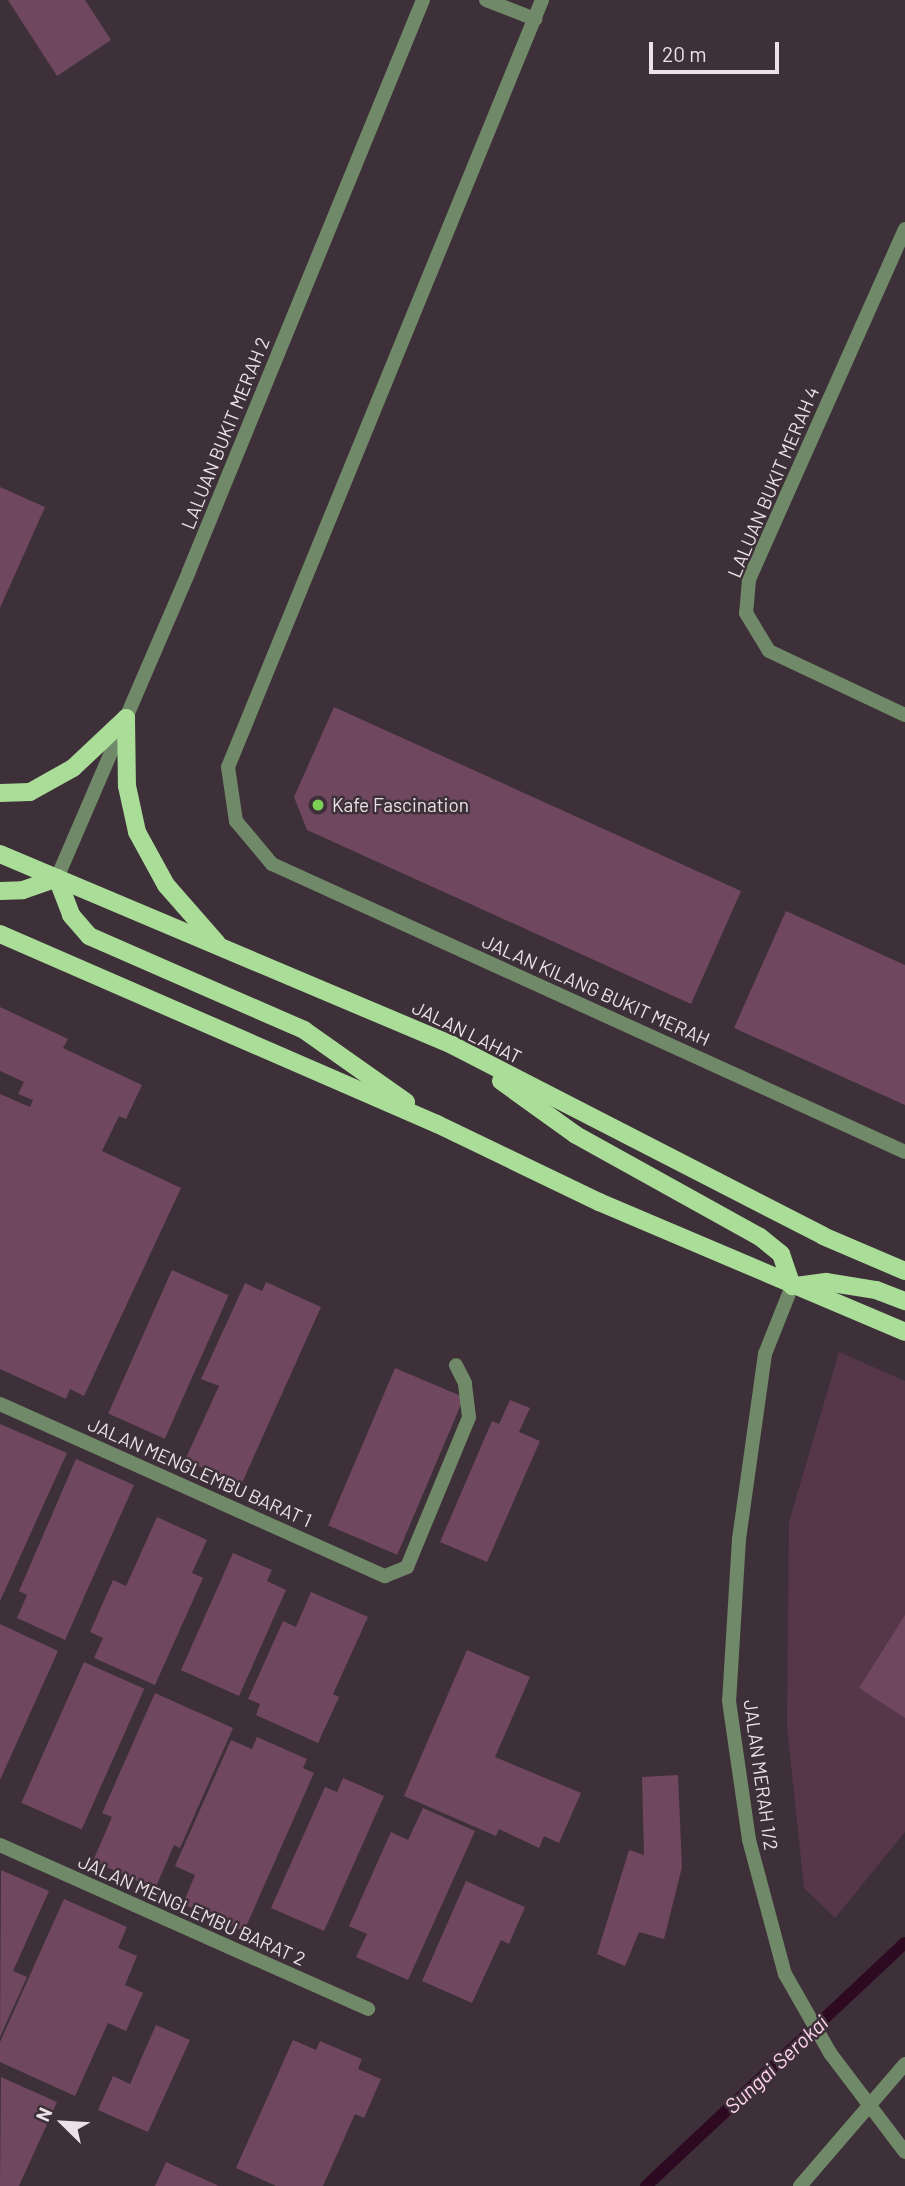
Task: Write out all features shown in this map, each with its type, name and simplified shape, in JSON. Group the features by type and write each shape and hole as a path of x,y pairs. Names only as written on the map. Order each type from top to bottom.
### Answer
{"main road":[{"path":"0,793 30,792 72,768 126,718"},
{"path":"126,718 127,786 137,832 166,885 220,947"},
{"name":"JALAN LAHAT","path":"0,853 452,1045 678,1163 905,1271"},
{"path":"0,891 23,890 57,878 71,915 89,936 304,1030 437,1124"},
{"path":"0,933 437,1124 599,1202 905,1332"},
{"path":"452,1045 576,1135 760,1237 781,1254 792,1286"},
{"path":"792,1286 826,1282 876,1290 905,1301"}],"street":[{"name":"LALUAN BUKIT MERAH 2","path":"57,878 126,718 423,0"},
{"path":"486,0 535,19 542,0"},
{"name":"JALAN KILANG BUKIT MERAH","path":"535,19 228,767 236,821 272,864 905,1152"},
{"name":"LALUAN BUKIT MERAH 4","path":"905,229 748,580 746,612 769,651 905,715"},
{"name":"JALAN MERAH 1/2","path":"792,1286 765,1354 739,1539 729,1701 749,1840 785,1974 830,2053 905,2152"},
{"name":"JALAN MENGLEMBU BARAT 1","path":"0,1404 385,1576 407,1567 470,1417 465,1383 456,1365"},
{"name":"JALAN MENGLEMBU BARAT 2","path":"0,1845 368,2010"},
{"path":"800,2186 905,2064"}],"shaded area":[{"path":"839,1352 905,1381 905,1832 835,1918 804,1888 787,1726 789,1522"}],"building":[{"path":"8,0 85,0 111,40 57,76"},
{"path":"0,487 45,507 0,608"},
{"path":"334,707 741,891 691,1004 307,830 294,797"},
{"path":"786,911 905,965 905,1105 734,1028"},
{"path":"0,1007 68,1039 63,1048 142,1085 126,1119 119,1116 102,1151 181,1188 84,1396 70,1389 66,1399 0,1369 0,1094 30,1107 33,1100 18,1094 24,1082 0,1071"},
{"path":"172,1270 229,1295 165,1439 108,1413"},
{"path":"266,1282 321,1307 241,1485 185,1460 219,1386 201,1379 245,1283 262,1291"},
{"path":"395,1368 464,1397 397,1555 328,1525"},
{"path":"510,1400 530,1408 519,1432 540,1441 487,1562 440,1542 492,1421 499,1424"},
{"path":"0,1424 67,1453 0,1601"},
{"path":"76,1459 134,1485 65,1640 17,1618 27,1595 19,1591"},
{"path":"157,1517 207,1540 192,1573 203,1578 155,1685 94,1658 103,1638 90,1632 113,1580 126,1586"},
{"path":"233,1553 272,1570 267,1581 286,1590 239,1696 181,1670"},
{"path":"311,1592 368,1617 333,1694 339,1697 318,1743 256,1715 260,1704 248,1699 283,1621 296,1627"},
{"path":"905,1615 905,1718 859,1688"},
{"path":"0,1624 58,1651 0,1780"},
{"path":"467,1650 530,1677 495,1757 581,1793 559,1843 544,1836 539,1848 499,1829 496,1836 404,1796"},
{"path":"84,1662 144,1689 82,1830 21,1803"},
{"path":"155,1693 233,1728 180,1848 174,1845 155,1889 93,1861 112,1817 102,1813"},
{"path":"257,1737 307,1759 303,1768 314,1773 244,1931 183,1904 195,1875 175,1866 231,1740 252,1749"},
{"path":"678,1775 682,1867 664,1939 639,1932 625,1966 597,1954 629,1850 644,1855 642,1777"},
{"path":"343,1778 384,1796 324,1931 271,1908 325,1787 337,1792"},
{"path":"423,1808 475,1831 408,1980 356,1957 367,1934 349,1926 391,1832 408,1840"},
{"path":"1,1870 49,1891 13,1971 27,1977 0,2037"},
{"path":"466,1881 525,1907 509,1944 501,1940 472,2003 422,1981"},
{"path":"64,1899 127,1927 118,1948 137,1956 125,1985 143,1993 126,2031 108,2023 75,2096 0,2062 0,2042"},
{"path":"156,2025 190,2040 148,2132 98,2110 113,2076 130,2084"},
{"path":"293,2040 316,2050 320,2041 362,2059 358,2069 381,2079 364,2118 355,2114 323,2186 276,2186 236,2168"},
{"path":"1,2077 57,2102 19,2186 0,2186"},
{"path":"166,2162 219,2186 155,2186"}],"waterway":[{"name":"Sungai Serokai","path":"646,2186 905,1943"}],"place":[{"name":"Kafe Fascination","path":"318,805"}]}
